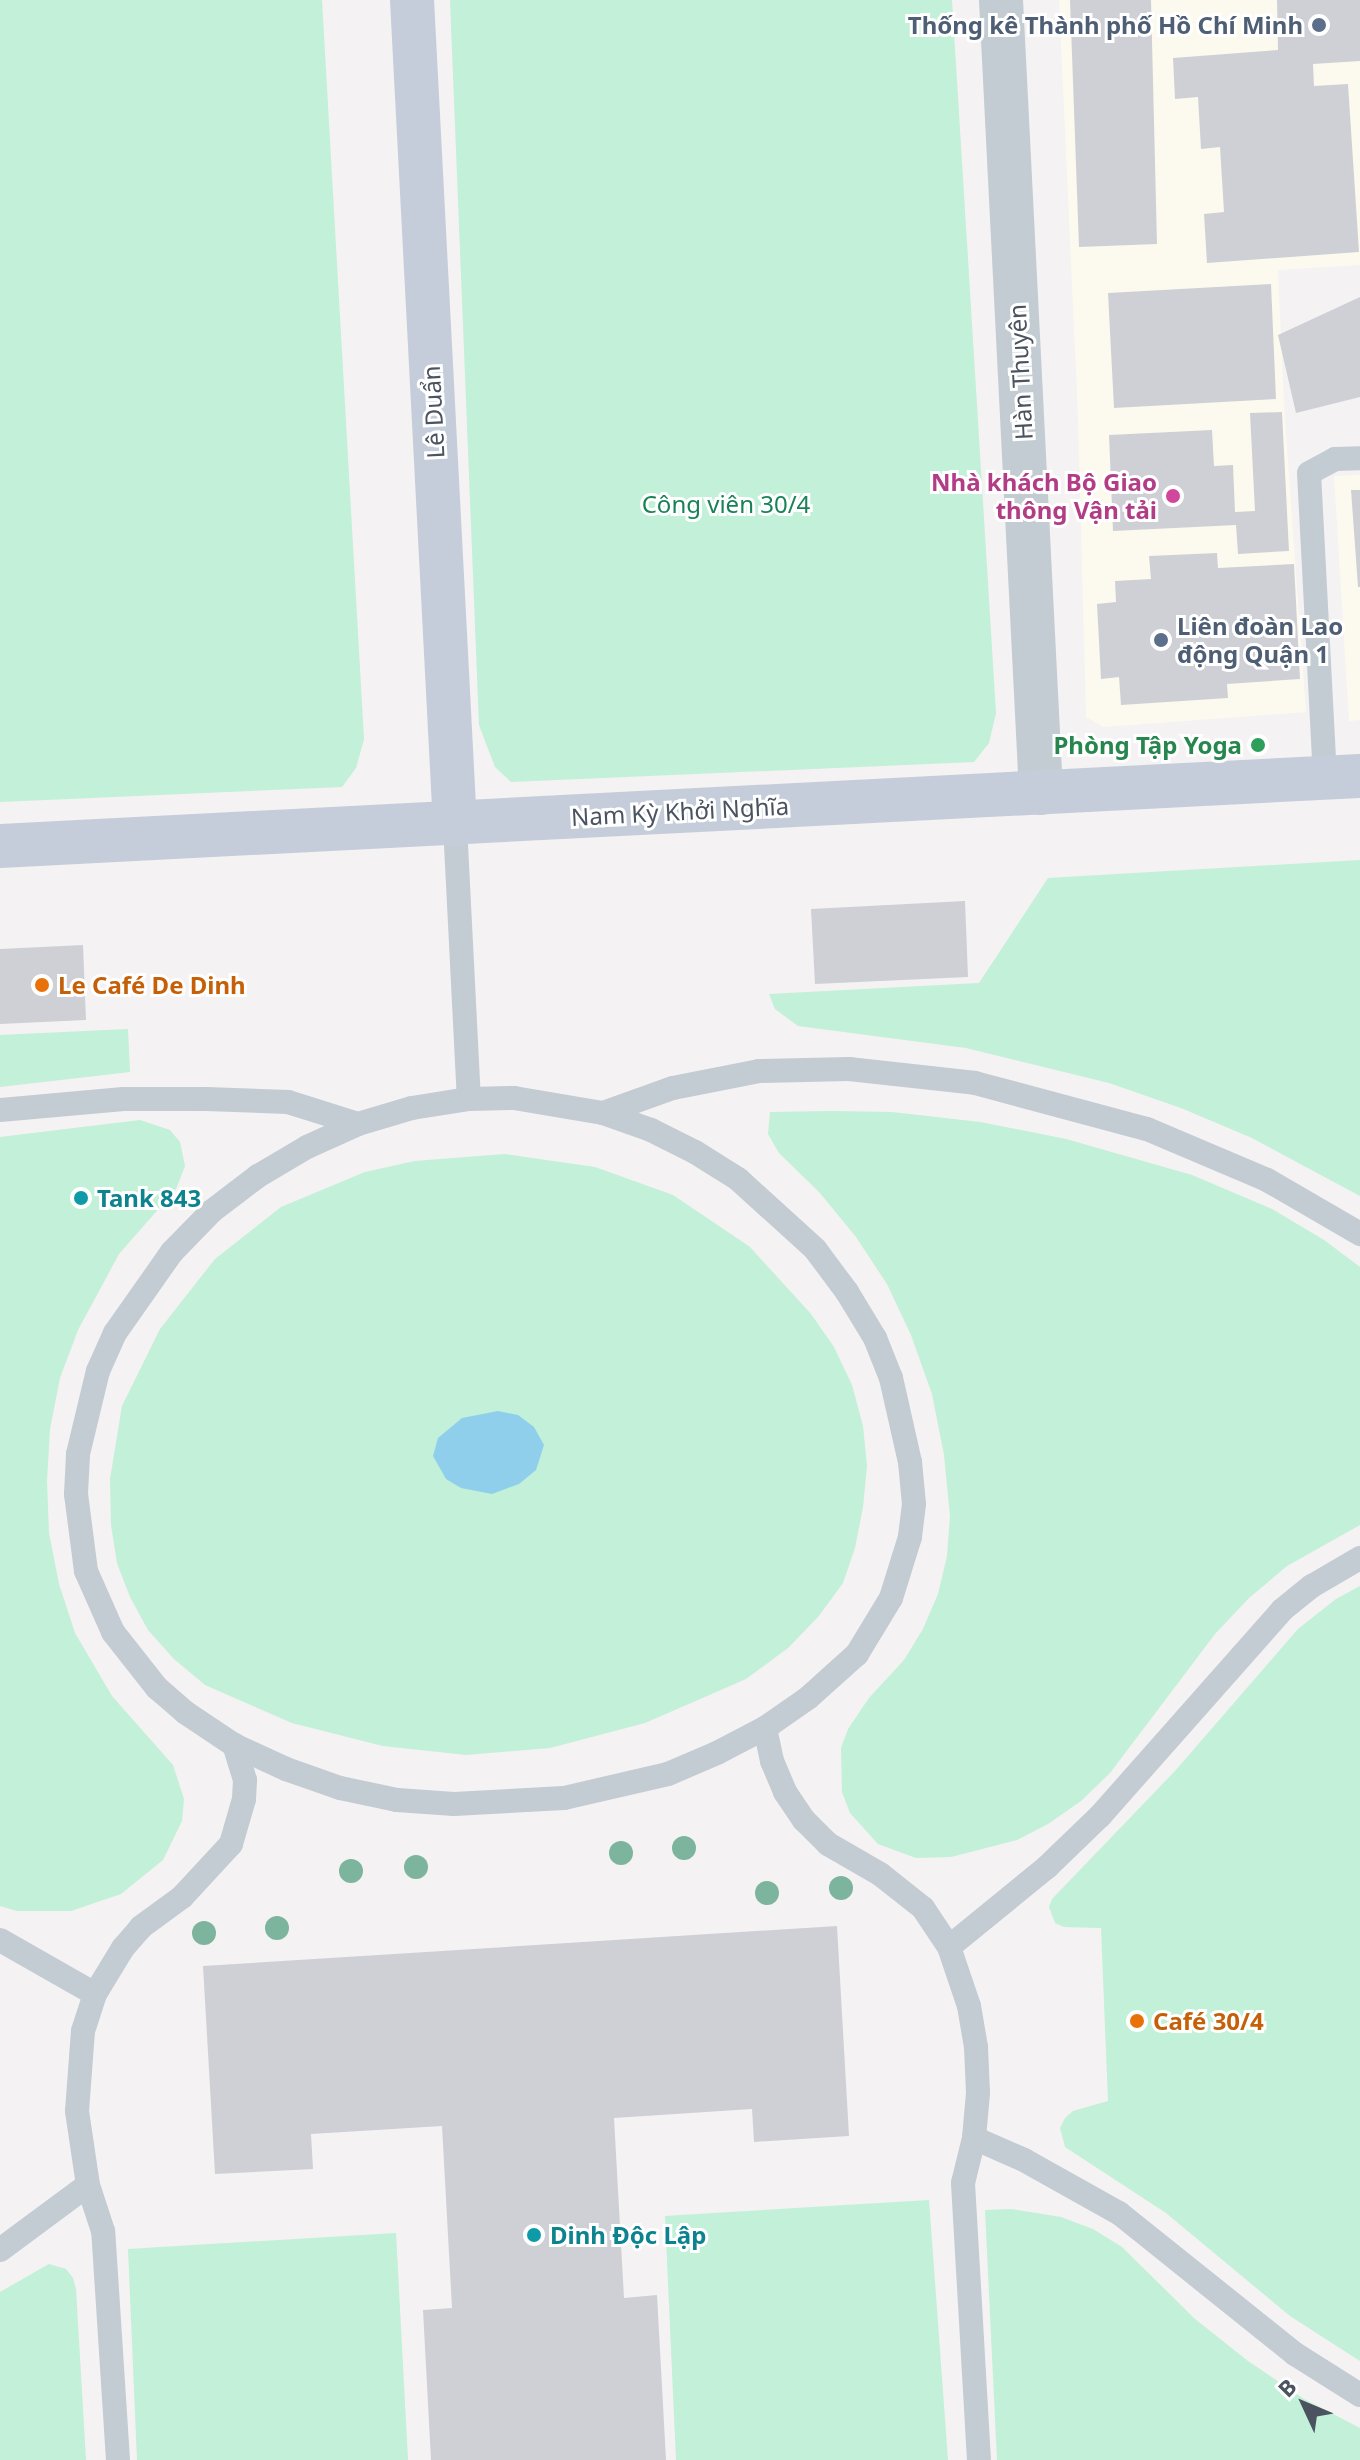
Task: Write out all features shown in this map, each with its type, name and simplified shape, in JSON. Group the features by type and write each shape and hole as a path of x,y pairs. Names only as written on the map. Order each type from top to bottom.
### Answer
{"main road":[{"name":"Lê Duẩn","path":"412,0 455,825"},
{"name":"Nam Kỳ Khởi Nghĩa","path":"0,846 1343,777"}],"street":[{"name":"Hàn Thuyên","path":"1001,0 1041,793"}],"lane":[{"path":"1343,777 1309,473 1335,459 1360,458"},
{"path":"455,825 469,1099"},
{"path":"603,1113 673,1088 759,1071 849,1069 975,1083 1147,1129 1267,1180 1360,1234"},
{"path":"0,1110 124,1099 288,1102 358,1124"},
{"path":"469,1099 529,1100 603,1113 651,1130 695,1152 738,1179 815,1249 847,1292 875,1338 903,1420 914,1504 903,1568 891,1598 863,1645 834,1678 765,1728 668,1774 617,1788 564,1798 454,1804 397,1800 340,1788 286,1769 234,1745 186,1713 157,1688 131,1659 98,1603 86,1571 76,1494 86,1412 98,1371 115,1333 172,1252 212,1211 258,1176 307,1147 358,1124 412,1108 469,1099"},
{"path":"949,1947 1047,1867 1100,1816 1282,1610 1312,1586 1360,1558"},
{"path":"765,1728 772,1761 785,1792 804,1820 828,1844 903,1890 923,1908 949,1947 969,2006 976,2047 978,2093 974,2138 963,2183 979,2460"},
{"path":"118,2460 103,2231 88,2185 77,2111 83,2031 95,1994 123,1948 141,1927 182,1897 231,1844 240,1822 244,1799 243,1771 234,1745"},
{"path":"0,1940 29,1960 95,1994"},
{"path":"974,2138 1024,2160 1119,2213 1295,2354 1360,2395"},
{"path":"0,2250 88,2185"}],"shaded area":[{"path":"1059,0 1360,0 1360,265 1278,270 1284,405 1306,712 1104,727 1086,717 1078,418"},
{"path":"1360,475 1360,720 1349,721 1334,476"}],"green space":[{"path":"0,0 322,0 364,739 356,768 342,787 0,802"},
{"name":"Công viên 30/4","path":"450,0 952,0 996,713 989,743 974,762 511,782 495,767 479,725"},
{"path":"1360,860 1360,1196 1252,1138 1181,1108 1109,1083 966,1048 798,1026 775,1009 769,994 979,983 1048,878"},
{"path":"128,1029 130,1072 0,1087 0,1035"},
{"path":"770,1112 892,1112 980,1122 1066,1139 1192,1175 1272,1209 1324,1240 1360,1267 1360,1525 1287,1566 1249,1598 1215,1634 1110,1773 1081,1801 1048,1824 1017,1840 951,1857 916,1858 878,1844 850,1813 842,1792 841,1748 848,1729 869,1698 904,1660 923,1629 938,1594 947,1556 950,1516 944,1455 932,1394 911,1335 887,1284 856,1237 820,1193 779,1153 768,1134"},
{"path":"140,1120 170,1130 180,1142 185,1166 176,1189 119,1254 78,1330 60,1378 50,1429 47,1481 49,1533 59,1584 75,1633 112,1696 173,1765 184,1799 182,1821 163,1860 121,1894 71,1911 17,1911 0,1906 0,1137"},
{"path":"505,1154 595,1167 673,1195 750,1247 811,1314 834,1347 852,1385 863,1426 867,1466 863,1507 855,1548 843,1583 818,1617 788,1648 746,1679 645,1723 550,1748 466,1755 383,1746 292,1723 205,1685 174,1659 148,1630 130,1597 117,1563 111,1525 110,1479 122,1406 160,1329 215,1259 281,1207 365,1172 415,1161"},
{"path":"1360,1586 1360,2361 1290,2316 1166,2213 1065,2147 1060,2128 1065,2118 1073,2111 1108,2101 1101,1928 1064,1927 1055,1923 1049,1907 1052,1899 1175,1771 1298,1629 1336,1599"},
{"path":"929,2200 948,2460 676,2460 665,2216"},
{"path":"1011,2209 1061,2217 1093,2229 1122,2247 1195,2319 1248,2361 1304,2399 1360,2428 1360,2460 997,2460 985,2210"},
{"path":"396,2233 408,2460 137,2460 128,2249"},
{"path":"49,2264 66,2269 76,2289 86,2460 0,2460 0,2292"}],"water":[{"path":"498,1411 518,1415 534,1427 544,1445 536,1470 519,1484 492,1494 461,1488 446,1479 433,1456 438,1438 462,1418"}],"building":[{"path":"1070,0 1151,0 1157,244 1079,247"},
{"path":"1277,0 1360,0 1360,61 1313,64 1314,86 1348,84 1359,252 1207,263 1204,214 1224,212 1220,147 1201,149 1198,97 1175,99 1173,58 1278,50"},
{"path":"1271,284 1276,399 1114,408 1108,293"},
{"path":"1360,297 1360,397 1296,413 1278,335"},
{"name":"Nhà khách Bộ Giao thông Vận tải","path":"1282,412 1289,551 1238,554 1236,525 1113,531 1109,435 1212,430 1214,466 1233,465 1235,512 1255,511 1250,413"},
{"path":"1351,490 1360,490 1360,587 1358,587"},
{"name":"Liên đoàn Lao động Quận 1","path":"1217,553 1218,568 1294,564 1300,679 1227,684 1228,698 1121,705 1119,677 1101,679 1097,604 1116,602 1115,581 1151,579 1149,556"},
{"path":"965,901 968,977 815,984 811,909"},
{"name":"Le Café De Dinh","path":"83,945 86,1020 0,1024 0,949"},
{"name":"Dinh Độc Lập","path":"837,1926 849,2136 754,2142 752,2109 614,2118 624,2298 657,2295 666,2460 431,2460 423,2310 452,2308 442,2126 311,2134 313,2169 215,2174 203,1966"}],"place":[{"name":"Thống kê Thành phố Hồ Chí Minh","path":"1319,25"},
{"name":"Nhà khách Bộ Giao thông Vận tải","path":"1173,496"},
{"name":"Liên đoàn Lao động Quận 1","path":"1161,640"},
{"name":"Phòng Tập Yoga","path":"1258,745"},
{"name":"Le Café De Dinh","path":"42,985"},
{"name":"Tank 843","path":"81,1198"},
{"name":"Café 30/4","path":"1137,2021"},
{"name":"Dinh Độc Lập","path":"534,2235"}]}
